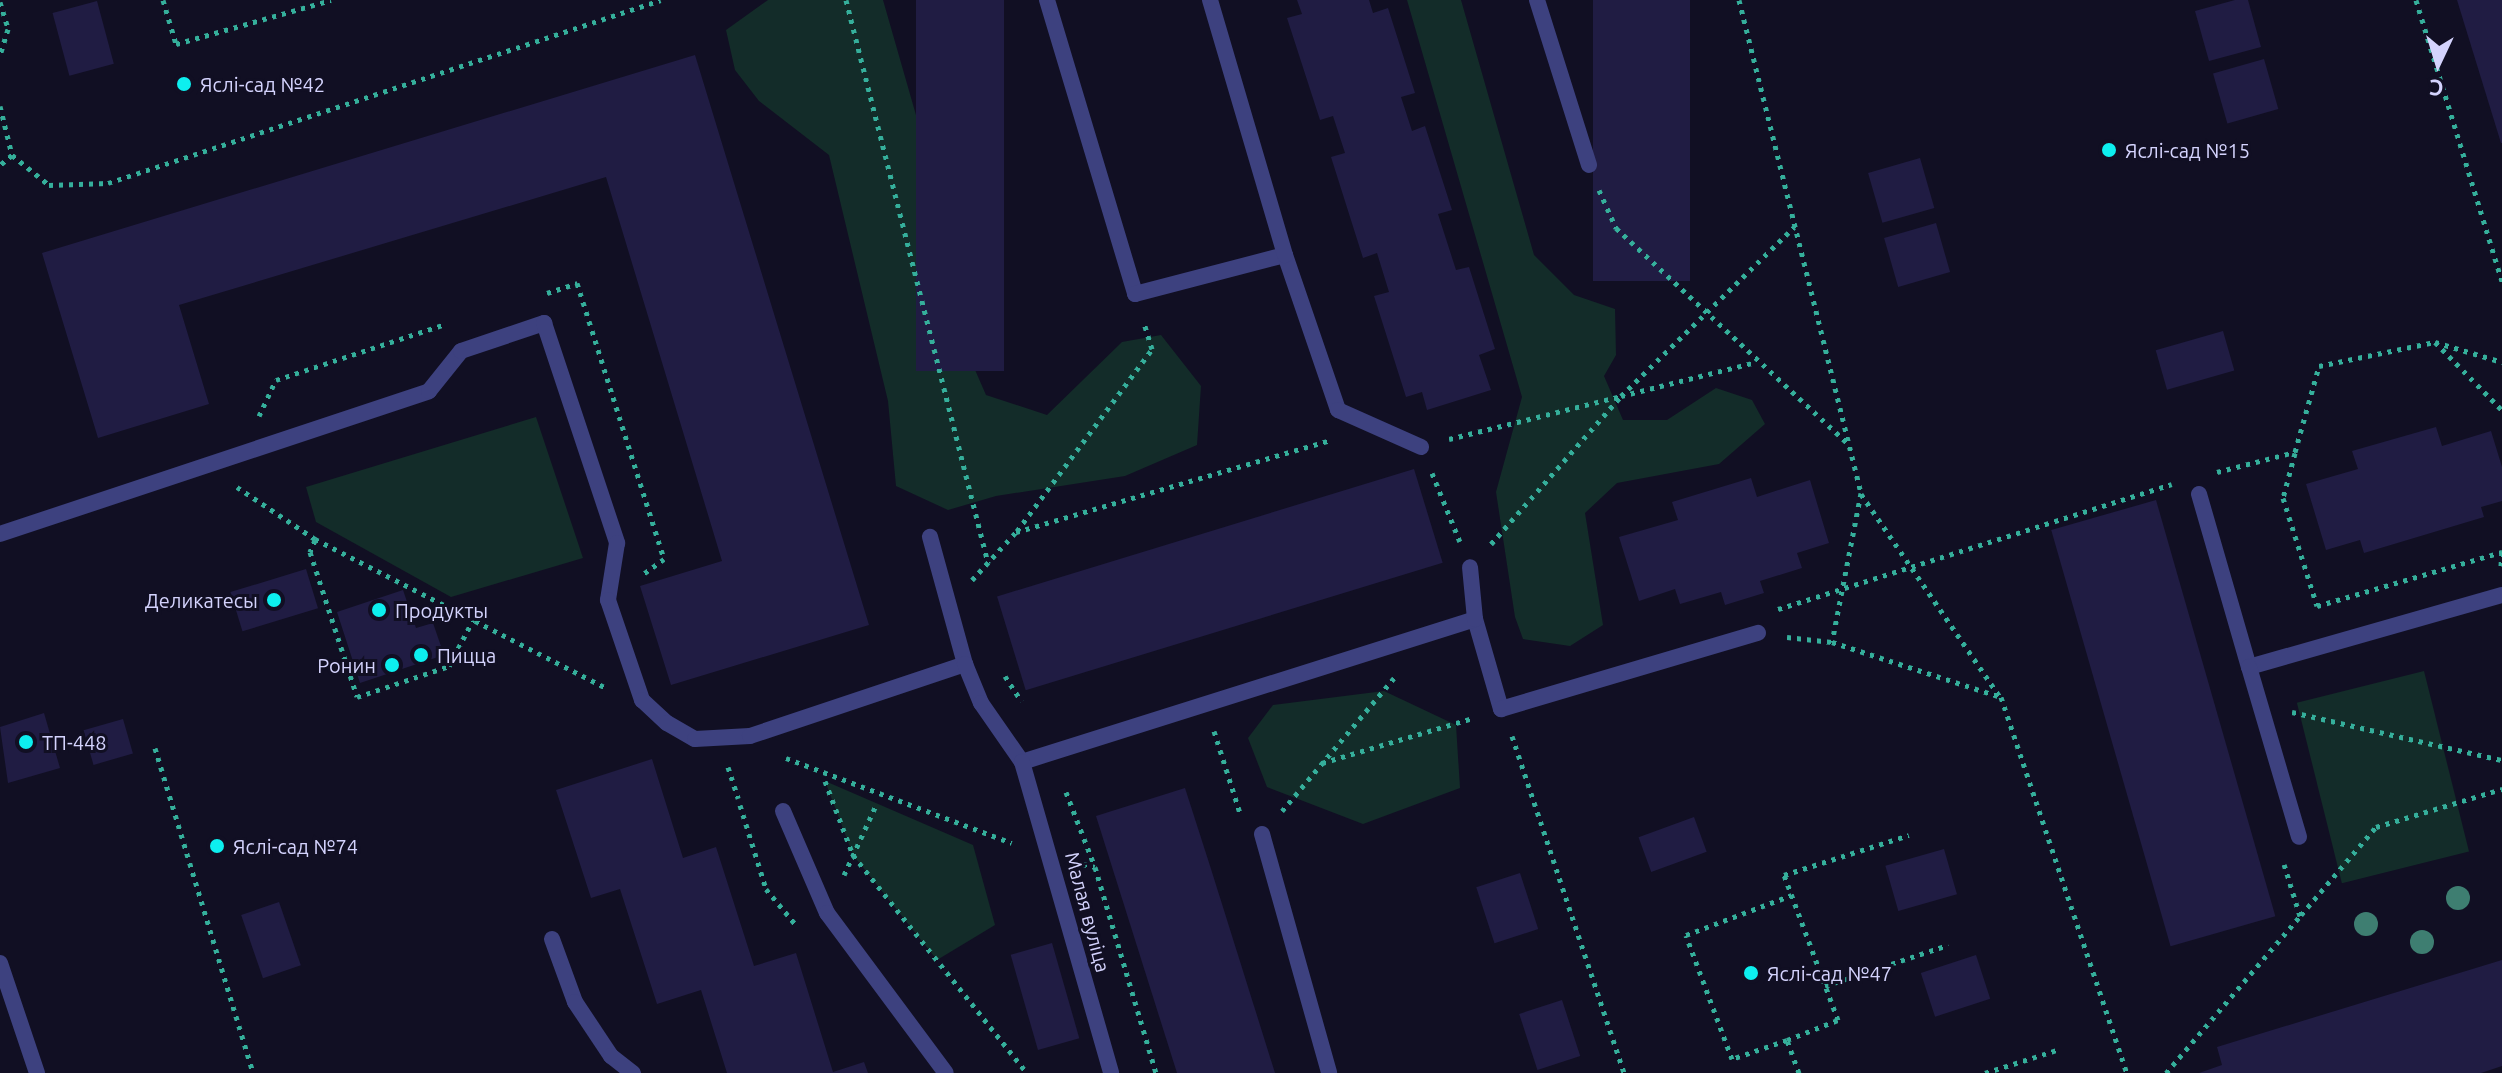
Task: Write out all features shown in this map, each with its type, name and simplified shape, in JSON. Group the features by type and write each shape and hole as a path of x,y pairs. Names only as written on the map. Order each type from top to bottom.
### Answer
{"street":[{"path":"1047,0 1135,294 1285,255"},
{"path":"1210,0 1285,255 1338,410 1372,429 1421,447"},
{"path":"1537,0 1589,165"},
{"path":"0,534 210,468 429,391 461,351 544,323 617,543 608,600 642,700 667,723 695,739 750,736 965,664"},
{"path":"2199,494 2299,837"},
{"name":"Малая вуліца","path":"930,537 965,664 981,703 1022,762 1052,857 1111,1073"},
{"path":"1470,567 1475,619 1501,709 1758,633"},
{"path":"2249,667 2502,595"},
{"path":"1022,762 1475,619"},
{"path":"783,811 827,913 946,1073"},
{"path":"1262,834 1329,1073"},
{"path":"552,939 575,1002 611,1056 633,1073"},
{"path":"0,963 6,1006 37,1073"}],"path":[{"path":"163,0 176,44 331,0"},
{"path":"0,106 12,155 49,185 108,183 661,0"},
{"path":"846,0 988,563"},
{"path":"1739,0 1861,493 2001,697 2127,1073"},
{"path":"2416,0 2502,282"},
{"path":"0,2 8,29 0,56"},
{"path":"0,165 12,155"},
{"path":"1589,165 1616,228 1706,317 1848,444"},
{"path":"1756,362 1621,396 1421,447 1470,567 1621,396 1706,317 1794,227"},
{"path":"949,604 1016,532 1152,349 1135,294"},
{"path":"2435,342 2502,410"},
{"path":"2500,551 2317,606 2283,498 2319,366 2435,342 2502,362"},
{"path":"1016,532 1372,429"},
{"path":"2210,474 2295,452"},
{"path":"210,468 315,539 610,690"},
{"path":"2001,697 1832,642 1758,633 1761,615 2181,481"},
{"path":"1832,642 1840,588 1861,493"},
{"path":"315,539 310,552 357,697 449,666 473,620"},
{"path":"1205,704 1245,831 1262,834 1434,632"},
{"path":"1322,763 1501,709 1547,830 1624,1073"},
{"path":"155,748 253,1073"},
{"path":"777,754 1052,857 1095,867"},
{"path":"713,766 737,764"},
{"path":"728,766 738,798"},
{"path":"825,781 853,855 1027,1073"},
{"path":"2166,1073 2376,827 2502,789"},
{"path":"1792,895 1686,935 1732,1059 1838,1020 1792,895 1784,875 1909,835"},
{"path":"2283,858 2300,916"},
{"path":"1825,986 1948,945"},
{"path":"1787,1040 1799,1073"},
{"path":"1985,1073 2060,1049"}],"green space":[{"path":"768,0 883,0 922,136 969,356 986,395 1047,415 1122,342 1161,335 1201,386 1197,445 1125,476 996,496 948,510 896,486 888,401 829,155 759,101 735,70 726,30"},
{"path":"1407,0 1461,0 1534,255 1574,295 1615,309 1616,355 1604,376 1623,420 1667,420 1716,388 1752,400 1765,424 1719,464 1617,483 1585,513 1603,625 1570,646 1523,639 1515,617 1496,492 1522,397"},
{"path":"536,417 583,558 451,597 316,522 306,487"},
{"path":"2424,671 2469,851 2342,883 2297,703"},
{"path":"1384,691 1456,725 1460,788 1363,824 1267,787 1248,738 1273,705"},
{"path":"825,781 973,845 995,925 937,960 853,855"}],"building":[{"path":"916,0 1004,0 1004,371 916,371"},
{"path":"1297,0 1369,0 1373,13 1388,8 1415,93 1401,97 1412,131 1425,126 1452,210 1438,214 1456,270 1469,267 1495,349 1479,355 1491,390 1427,410 1422,392 1406,397 1374,296 1389,292 1377,253 1363,258 1331,157 1345,153 1333,116 1320,120 1287,18 1302,14"},
{"path":"1593,0 1690,0 1690,281 1593,281"},
{"path":"2235,0 2248,0 2261,47 2209,61 2195,11"},
{"path":"2457,0 2502,0 2502,143 2501,143"},
{"path":"97,1 114,64 69,76 53,13"},
{"path":"695,55 869,625 671,685 640,586 722,561 606,177 179,305 209,404 98,438 42,253"},
{"path":"2264,59 2278,109 2227,124 2213,74"},
{"path":"1920,158 1934,208 1882,223 1868,173"},
{"path":"1936,223 1950,272 1898,287 1884,238"},
{"path":"2223,331 2234,370 2167,390 2156,350"},
{"path":"2436,427 2442,446 2491,431 2502,467 2502,501 2481,507 2484,517 2364,553 2360,540 2326,550 2306,484 2358,469 2352,451"},
{"path":"1414,469 1443,563 1026,690 997,596"},
{"path":"1751,478 1757,497 1810,480 1829,543 1797,553 1802,568 1760,581 1764,593 1725,605 1721,592 1680,604 1675,589 1639,601 1619,537 1678,520 1672,502"},
{"path":"2156,500 2275,916 2171,946 2051,530"},
{"name":"Деликатесы","path":"306,569 318,608 242,631 230,592"},
{"path":"403,590 416,628 433,623 444,655 360,683 337,612"},
{"name":"ТП-448","path":"44,713 60,768 8,783 0,727"},
{"path":"123,719 133,754 94,765 84,730"},
{"path":"652,759 683,858 716,847 754,966 796,953 833,1072 864,1062 868,1073 727,1073 701,990 657,1004 620,889 591,898 556,790"},
{"path":"1185,788 1275,1073 1177,1073 1096,816"},
{"path":"1694,817 1707,852 1651,872 1639,837"},
{"path":"1944,849 1957,894 1898,911 1885,866"},
{"path":"1520,873 1538,929 1494,943 1476,887"},
{"path":"279,902 301,965 263,978 241,915"},
{"path":"1052,943 1079,1038 1038,1050 1011,955"},
{"path":"1976,955 1990,999 1935,1017 1921,973"},
{"path":"2502,960 2502,1066 2481,1073 2199,1073 2222,1065 2217,1047"},
{"path":"1562,1000 1580,1056 1537,1070 1519,1014"}],"place":[{"name":"Яслі-сад №42","path":"184,84"},
{"name":"Яслі-сад №15","path":"2109,150"},
{"name":"Деликатесы","path":"274,600"},
{"name":"Продукты","path":"379,610"},
{"name":"Пицца","path":"421,655"},
{"name":"Ронин","path":"392,665"},
{"name":"ТП-448","path":"26,742"},
{"name":"Яслі-сад №74","path":"217,846"},
{"name":"Яслі-сад №47","path":"1751,973"}]}
